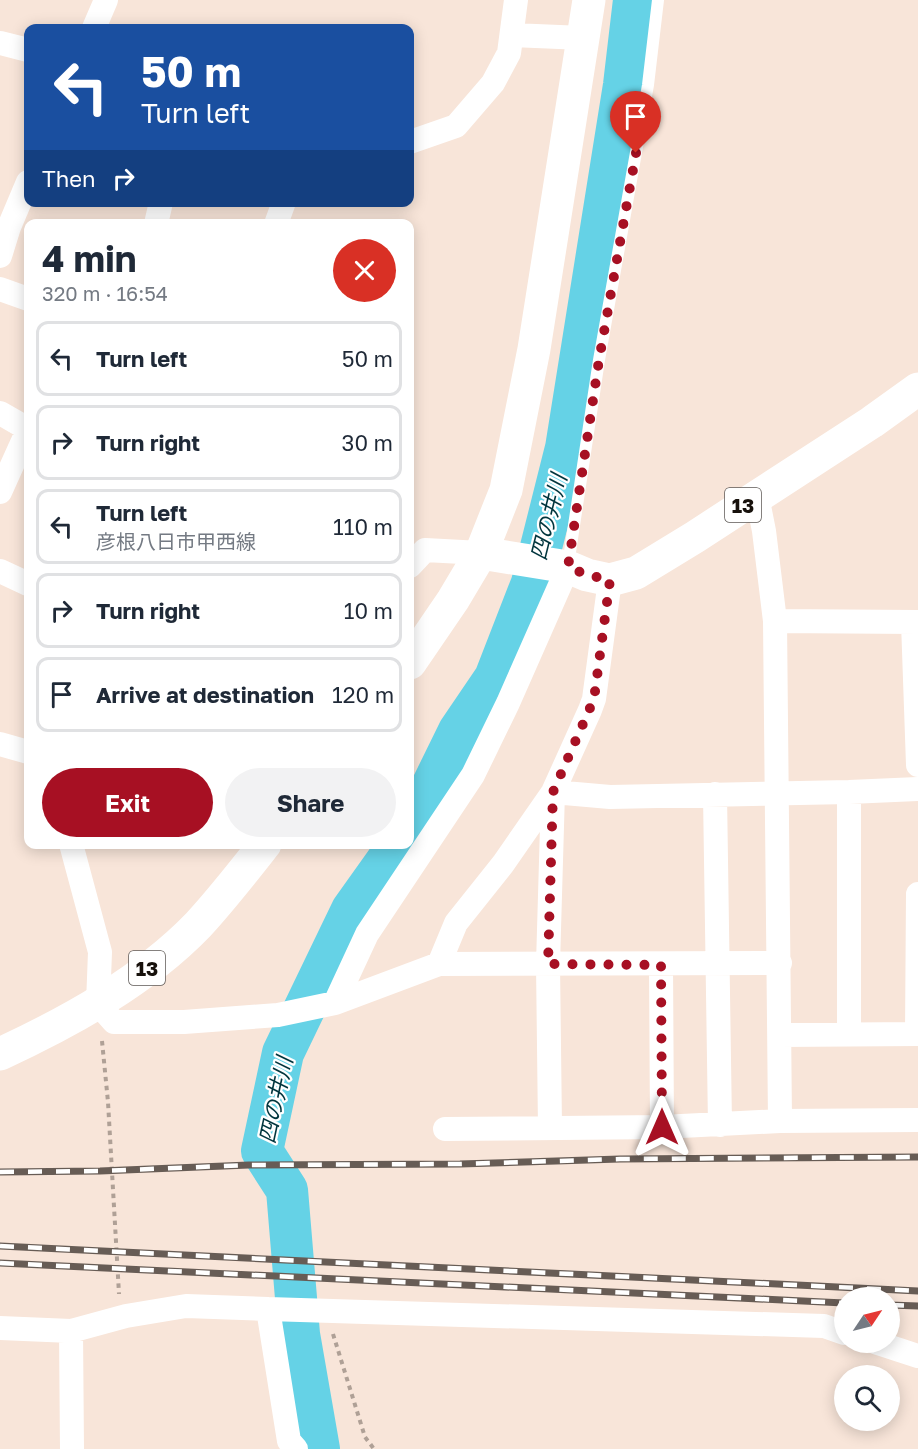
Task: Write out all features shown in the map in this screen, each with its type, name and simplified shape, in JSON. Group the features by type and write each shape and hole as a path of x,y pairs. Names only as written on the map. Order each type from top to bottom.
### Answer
{"main road":[{"path":"414,657 453,600 496,555 506,490 532,360 589,0"},
{"name":"13","path":"610,580 636,573 872,422 918,389"},
{"path":"496,555 562,566 610,580"},
{"name":"13","path":"0,1054 48,1032 98,1004 159,958 196,926 261,849"}],"street":[{"path":"96,24 106,0"},
{"path":"414,141 456,126 493,83 509,53 516,0"},
{"path":"512,35 583,38"},
{"path":"0,43 24,49"},
{"path":"0,256 5,225 24,189"},
{"path":"0,290 24,297"},
{"path":"0,413 24,428"},
{"path":"0,492 24,439"},
{"path":"757,496 764,531 775,621 780,1121"},
{"path":"414,562 425,550 496,555"},
{"path":"331,1004 367,934 473,775 508,703 562,566"},
{"path":"0,571 24,582"},
{"path":"439,964 456,923 503,864 553,792 594,699 610,580"},
{"path":"775,621 915,622 918,765"},
{"path":"0,744 24,751"},
{"path":"553,792 610,796 918,789"},
{"path":"550,1128 548,964 553,792"},
{"path":"849,792 849,1034"},
{"path":"715,795 720,1125"},
{"path":"72,849 100,952 98,1004 114,1022 184,1022 278,1014 331,1004 439,964 780,963"},
{"path":"780,1035 917,1034 918,894"},
{"path":"661,965 662,1127"},
{"path":"445,1129 662,1127 780,1121 918,1120"},
{"path":"0,1328 71,1331 126,1316 186,1306 824,1326 834,1330"},
{"path":"268,1309 290,1441 296,1449"},
{"path":"71,1331 72,1449"},
{"path":"900,1350 918,1356"}],"lane":[{"path":"562,566 648,85 658,0"}],"path":[{"path":"98,1004 108,1102 119,1307 126,1316"},
{"path":"325,1311 365,1437 374,1449"}],"waterway":[{"name":"四の井川","path":"414,823 459,731 495,678 532,583 566,448 624,85 634,0"},
{"name":"四の井川","path":"319,1449 299,1334 287,1190 262,1151 283,1053 352,910 395,849"}],"railway":[{"path":"0,1172 100,1171 249,1165 918,1157"},
{"path":"0,1246 918,1291"},
{"path":"0,1263 834,1303"},
{"path":"900,1305 918,1306"}],"route":[{"path":"636,153 599,360 568,567 587,575 610,580 594,699 553,792 548,964 661,965 662,1127"}]}
